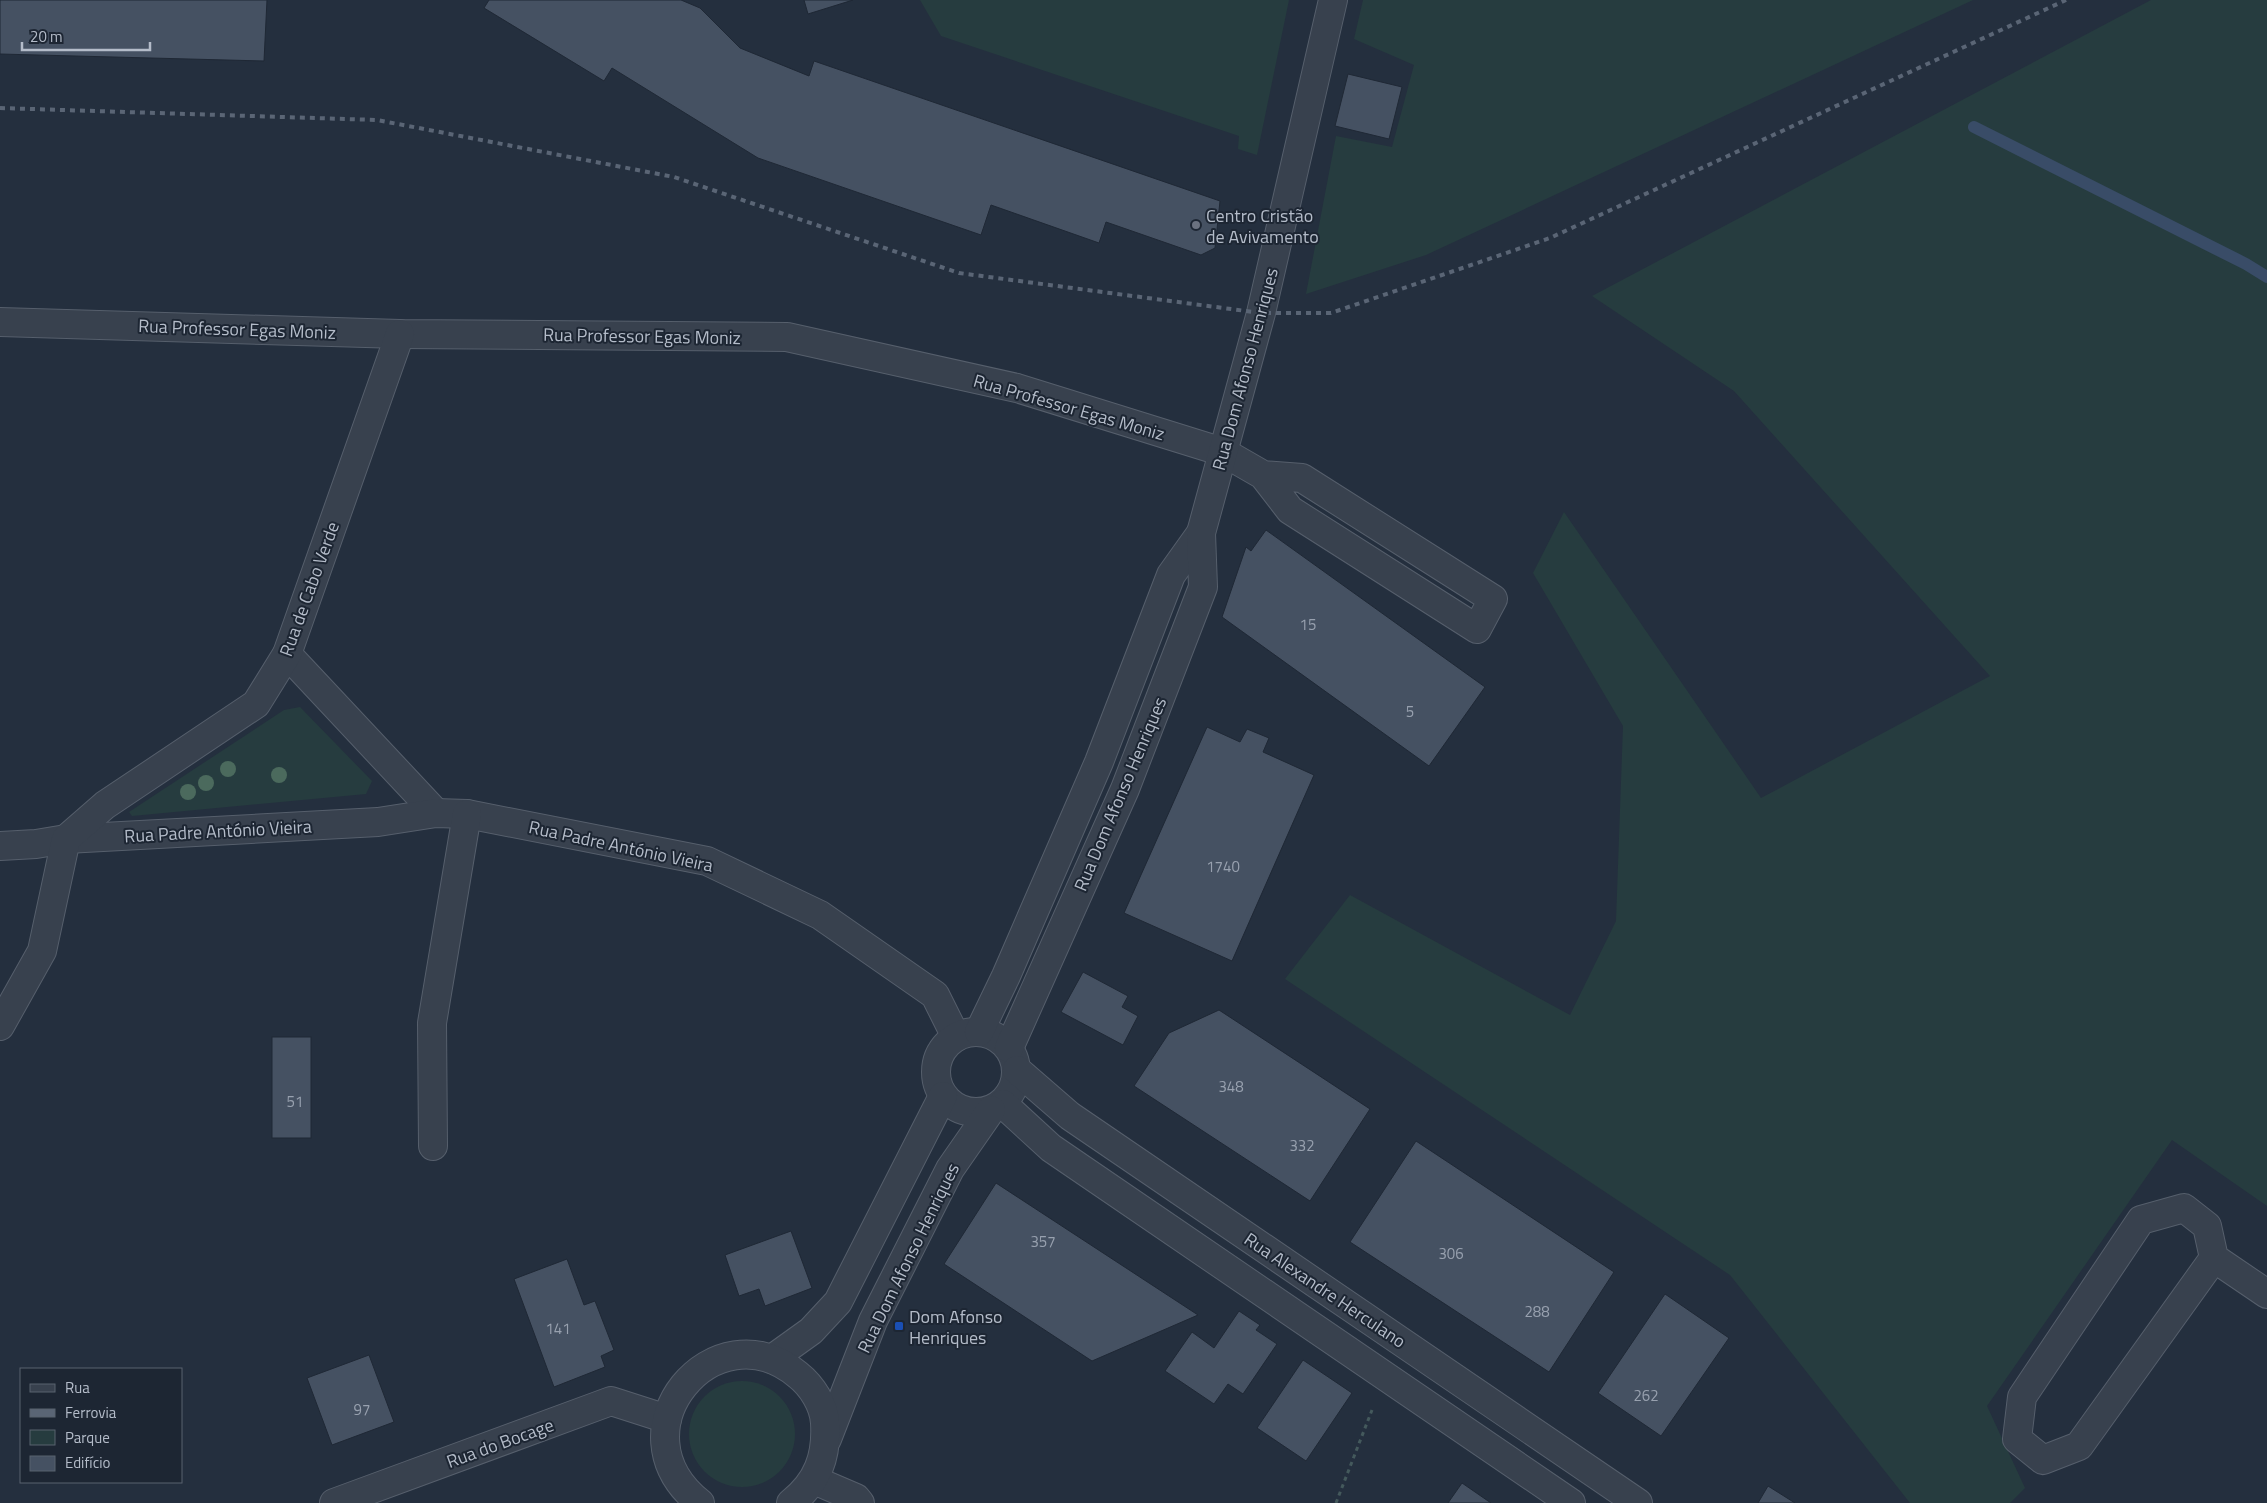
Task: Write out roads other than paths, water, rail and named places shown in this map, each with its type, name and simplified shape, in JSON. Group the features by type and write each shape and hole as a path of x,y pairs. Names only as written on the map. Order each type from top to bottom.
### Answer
{"street":[{"name":"Rua Dom Afonso Henriques","path":"826,1440 873,1321 950,1169 997,1107 1011,1093 1016,1082 1013,1059 1125,789 1203,587 1201,533 1263,304 1333,0"},
{"name":"Rua Professor Egas Moniz","path":"0,322 400,334 787,338 1017,388 1224,452 1263,475 1290,510 1477,629 1493,598 1302,478 1263,475"},
{"name":"Rua de Cabo Verde","path":"66,840 105,805 256,704 287,654 400,334"},
{"name":"Rua Dom Afonso Henriques","path":"943,1096 937,1084 936,1070 939,1056 946,1045 967,1034 1006,976 1099,762 1171,575 1201,533"},
{"path":"287,654 436,813"},
{"name":"Rua Padre António Vieira","path":"0,846 66,840 378,822 436,813 467,814 708,861 820,916 935,995 967,1034"},
{"path":"433,1146 432,1023 467,814"},
{"path":"0,1026 42,951 66,840"},
{"path":"967,1034 991,1034 1013,1059"},
{"name":"Rua Alexandre Herculano","path":"1013,1059 1070,1116 1638,1503"},
{"path":"772,1359 811,1331 838,1302 943,1096 953,1106 965,1112 978,1113 997,1107 1051,1148 1570,1503"},
{"path":"2214,1258 2079,1446 2043,1460 2017,1440 2022,1397 2142,1220 2184,1208 2207,1226 2214,1258 2267,1294"},
{"name":"Rua Dom Afonso Henriques","path":"700,1503 681,1486 670,1466 665,1442 667,1419 674,1397 688,1379 706,1365 727,1357 750,1355 772,1359 790,1368 806,1382 818,1400 825,1419 826,1440 823,1461 814,1480 791,1503"},
{"name":"Rua do Bocage","path":"334,1503 611,1401 667,1419"},
{"path":"814,1480 856,1498 860,1503"}],"waterway":[{"path":"1974,127 2246,264 2267,277"}],"railway":[{"path":"0,108 377,120 674,177 959,273 1261,313 1331,313 1550,238 2066,0"}],"place":[{"name":"Centro Cristão de Avivamento","path":"1196,225"},
{"name":"Dom Afonso Henriques","path":"899,1326"}]}
